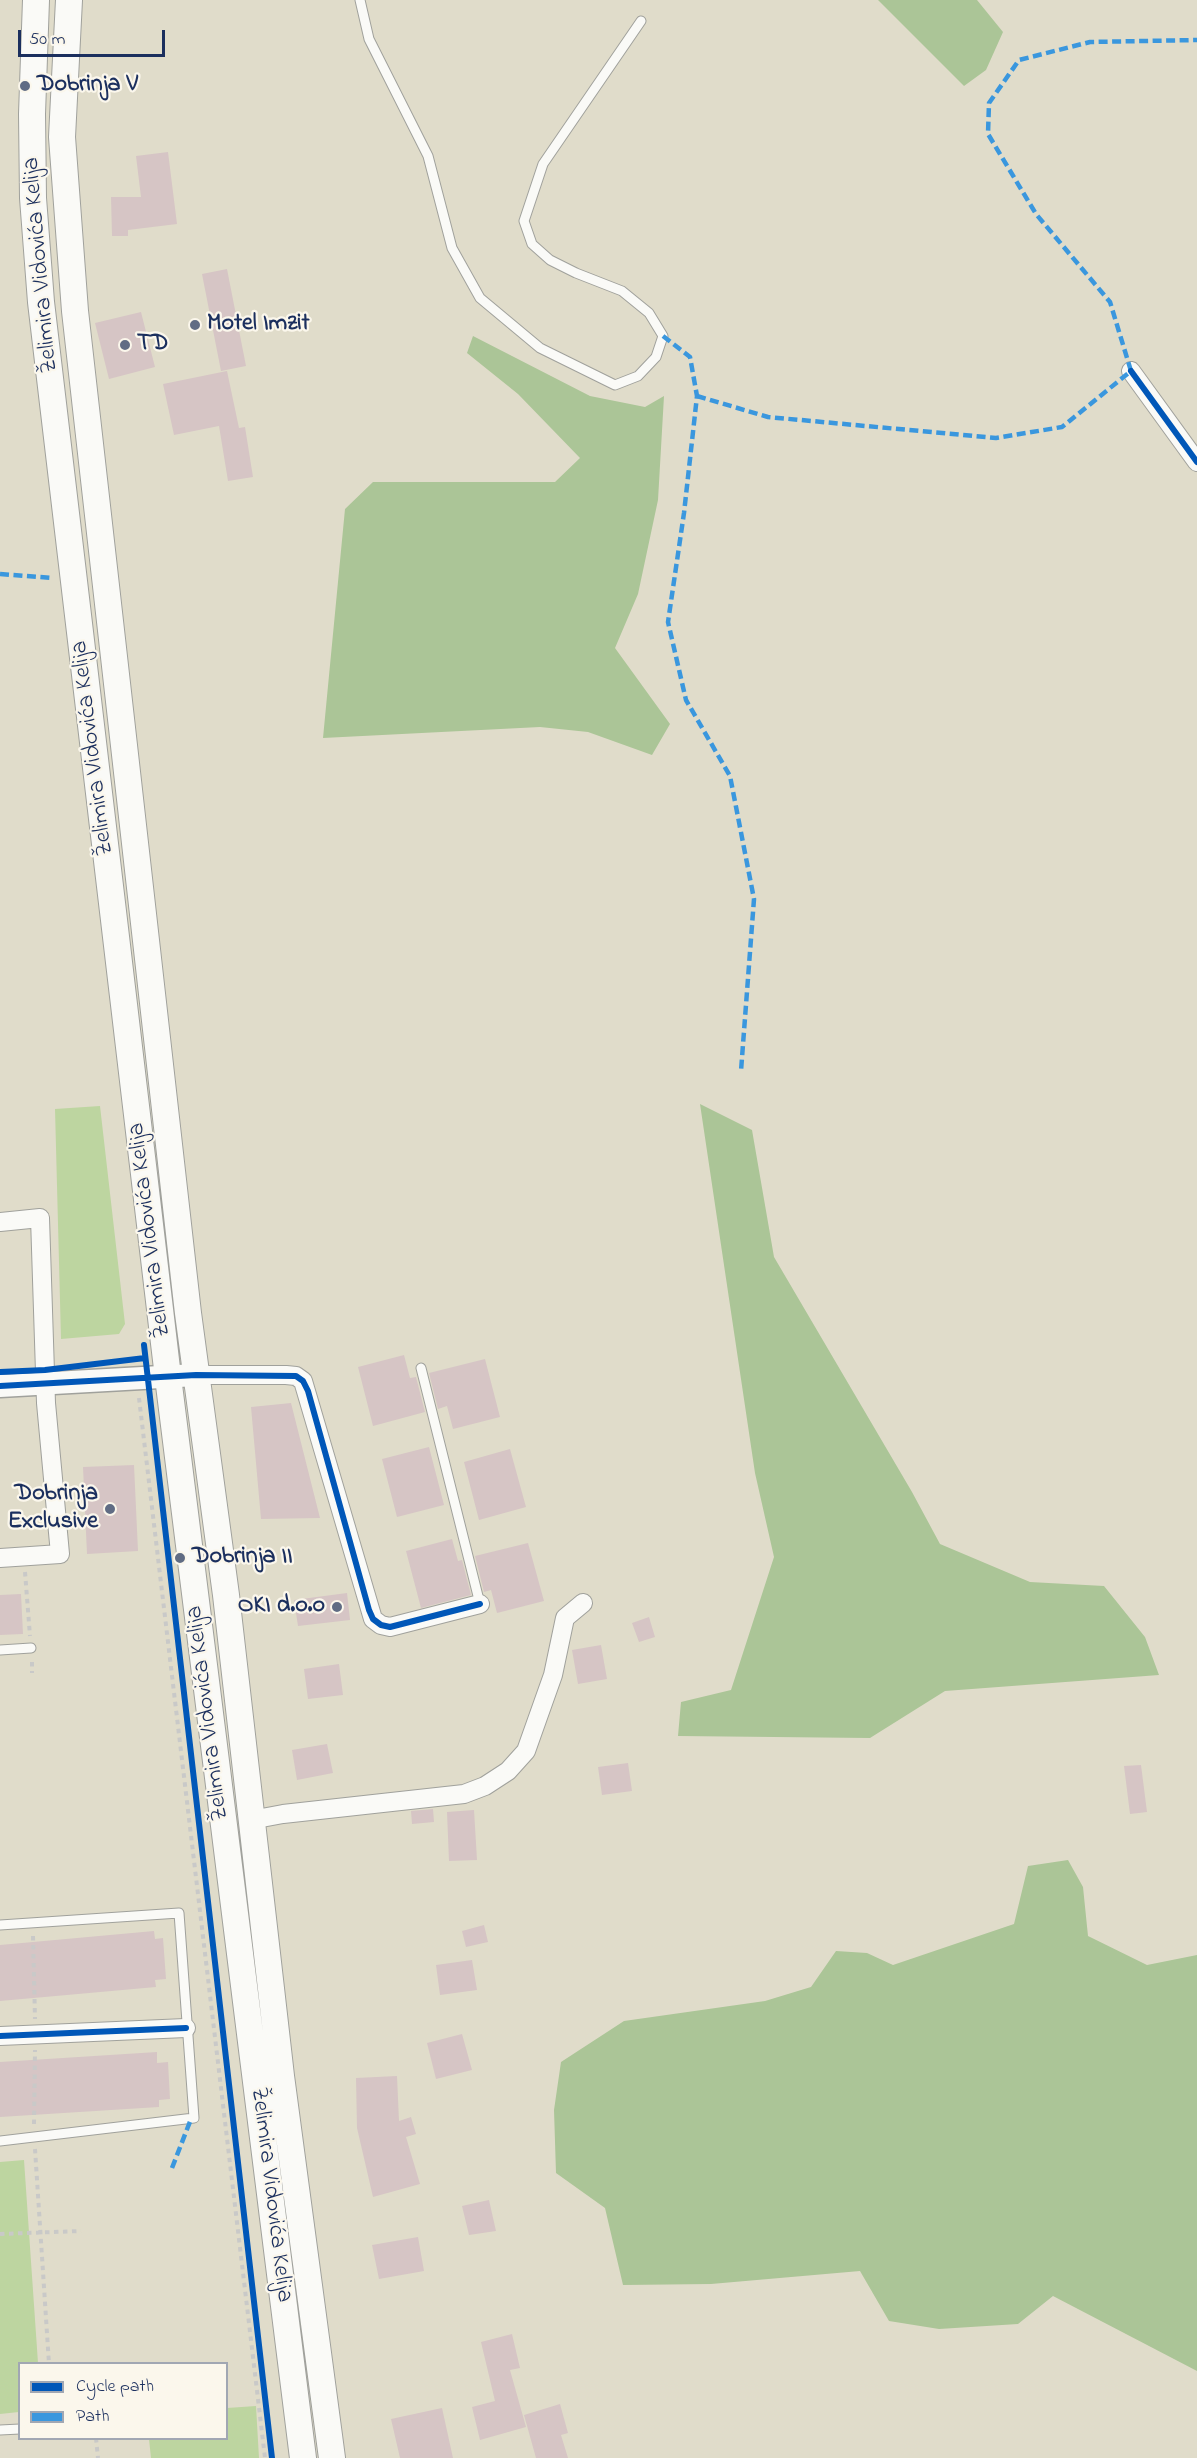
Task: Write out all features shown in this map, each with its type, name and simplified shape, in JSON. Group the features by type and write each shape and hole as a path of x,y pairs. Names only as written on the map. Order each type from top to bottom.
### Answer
{"main road":[{"name":"Želimira Vidovića Kelija","path":"36,0 32,114 33,198 41,302 168,1377 303,2458"},
{"name":"Želimira Vidovića Kelija","path":"69,0 62,137 75,311 196,1375 226,1595 287,2122 332,2458"}],"street":[{"path":"1131,371 1197,462"},
{"path":"0,1221 40,1218 45,1383 60,1554 0,1558"},
{"path":"0,1386 196,1375 296,1376 303,1381 373,1619 381,1625 390,1627 480,1604"},
{"path":"251,1820 283,1814 464,1794 485,1786 508,1771 526,1751 554,1674 565,1618 583,1603"},
{"path":"0,2036 186,2028"}],"lane":[{"path":"360,0 369,39 428,156 452,248 480,298 540,348 615,385 638,376 656,357 663,336 649,313 622,291 550,260 532,244 524,221 543,164 641,21"},
{"path":"421,1368 480,1604"},
{"path":"0,1650 31,1648"},
{"path":"0,1925 179,1913 194,2118 0,2140"},
{"path":"0,2430 18,2429"}],"path":[{"path":"138,1394 264,2458"},
{"path":"23,1556 32,1673"},
{"path":"241,2186 272,2458"},
{"path":"0,2234 81,2231"},
{"path":"96,2440 98,2458"}],"green space":[{"path":"878,0 977,0 1003,32 986,70 964,86"},
{"path":"473,336 590,396 645,407 664,396 658,500 638,594 615,648 670,724 652,755 588,732 540,727 323,738 345,509 373,482 555,482 580,458 518,394 467,353"},
{"path":"700,1104 752,1130 774,1257 940,1544 1030,1582 1104,1586 1145,1637 1159,1675 945,1691 870,1738 678,1736 681,1702 731,1690 774,1557 755,1473"},
{"path":"100,1106 125,1324 119,1334 61,1339 55,1109"},
{"path":"1068,1860 1083,1887 1088,1936 1147,1965 1197,1955 1197,2371 1053,2296 1018,2324 939,2329 889,2321 860,2271 711,2284 623,2285 605,2208 556,2173 554,2110 561,2062 624,2021 765,2001 811,1987 836,1951 867,1953 893,1965 1014,1924 1028,1866"},
{"path":"24,2160 38,2362 18,2362 18,2412 0,2414 0,2162"},
{"path":"256,2406 259,2458 151,2458 149,2440 228,2440 228,2408"}],"building":[{"path":"168,152 177,224 128,230 128,236 112,236 111,197 141,197 136,156"},
{"path":"227,269 246,366 221,371 202,274"},
{"name":"TD","path":"141,312 155,367 109,379 95,323"},
{"path":"227,371 239,428 245,427 253,477 228,481 219,426 174,435 163,384"},
{"path":"404,1355 410,1378 416,1377 425,1412 373,1426 358,1367"},
{"path":"485,1359 500,1417 453,1429 447,1406 438,1409 429,1373"},
{"path":"291,1403 320,1518 261,1519 251,1407"},
{"path":"429,1447 444,1505 397,1517 382,1459"},
{"path":"510,1449 526,1507 479,1520 464,1462"},
{"name":"Dobrinja Exclusive","path":"134,1465 138,1551 87,1554 83,1467"},
{"path":"452,1539 458,1561 462,1560 471,1595 421,1608 406,1551"},
{"path":"528,1543 544,1601 497,1613 491,1590 484,1592 475,1556"},
{"path":"347,1593 350,1620 298,1626 294,1600"},
{"path":"21,1594 23,1634 0,1635 0,1595"},
{"path":"649,1617 655,1637 639,1642 632,1623"},
{"path":"601,1645 607,1679 578,1684 572,1650"},
{"path":"339,1664 343,1695 308,1699 304,1669"},
{"path":"327,1744 333,1773 297,1780 292,1750"},
{"path":"628,1763 632,1791 602,1795 598,1767"},
{"path":"1141,1765 1147,1812 1130,1814 1124,1766"},
{"path":"433,1809 434,1822 412,1824 411,1811"},
{"path":"474,1810 477,1860 449,1861 447,1812"},
{"path":"484,1925 488,1942 466,1947 462,1931"},
{"path":"154,1931 155,1939 163,1938 166,1979 155,1980 156,1987 0,2001 0,1945"},
{"path":"472,1960 477,1990 440,1995 436,1965"},
{"path":"462,2034 472,2070 436,2079 427,2043"},
{"path":"157,2052 157,2063 168,2062 170,2099 159,2100 159,2107 0,2117 0,2062"},
{"path":"397,2076 399,2121 411,2117 416,2134 406,2137 420,2184 373,2197 357,2128 356,2078"},
{"path":"489,2200 496,2231 469,2235 462,2206"},
{"path":"418,2237 424,2271 379,2279 372,2245"},
{"path":"512,2334 520,2368 510,2370 526,2427 480,2440 472,2407 495,2401 481,2342"},
{"path":"560,2404 568,2433 561,2435 568,2458 536,2458 524,2415"},
{"path":"442,2408 453,2458 400,2458 391,2419"}],"marked path":[{"path":"697,396 768,417 996,438 1062,427 1131,371 1110,302 1036,214 988,134 989,103 1019,60 1090,42 1197,40"},
{"path":"663,336 690,357 697,396 684,513 668,622 686,700 730,776 754,899 741,1071"},
{"path":"0,574 52,578"},
{"path":"172,2168 191,2119"}],"cycle path":[{"path":"1131,371 1197,462"},
{"path":"144,1345 272,2458"},
{"path":"0,1372 45,1370 145,1358"},
{"path":"0,1386 196,1375 296,1376 303,1381 308,1391 373,1619 381,1625 390,1627 480,1604"},
{"path":"0,2036 186,2028"}],"place":[{"name":"Dobrinja V","path":"25,86"},
{"name":"Motel Imzit","path":"195,325"},
{"name":"TD","path":"125,345"},
{"name":"Dobrinja Exclusive","path":"110,1509"},
{"name":"Dobrinja II","path":"180,1558"},
{"name":"OKI d.o.o","path":"337,1607"}]}
